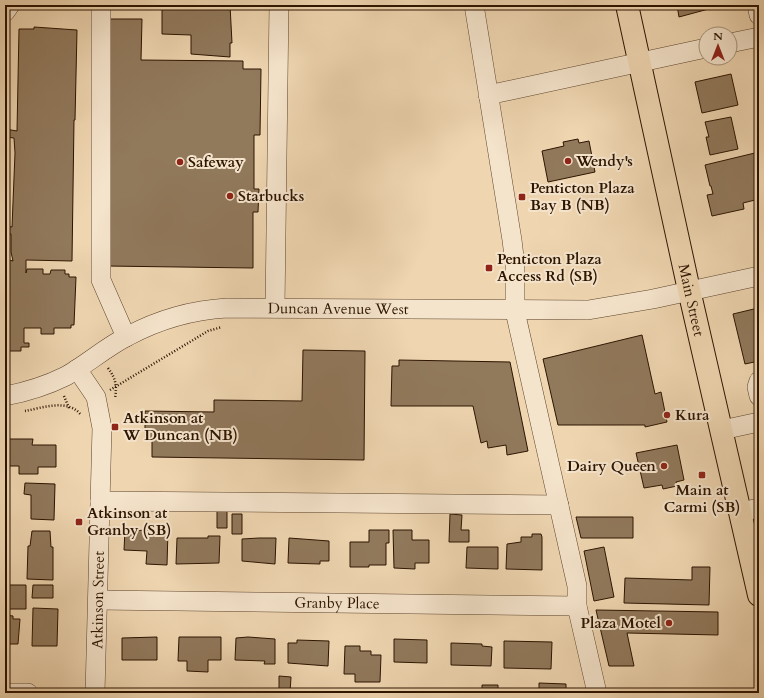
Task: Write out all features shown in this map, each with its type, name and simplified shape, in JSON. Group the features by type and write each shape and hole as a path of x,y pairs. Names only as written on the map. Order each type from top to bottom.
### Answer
{"main road":[{"name":"Main Street","path":"627,5 689,290 722,430 750,510 759,595"}],"street":[{"path":"5,12 10,5"},
{"path":"100,5 100,280 126,336"},
{"path":"275,308 279,5"},
{"path":"474,5 512,240 515,265 515,311 577,586 577,606 597,693"},
{"path":"757,5 759,15"},
{"path":"738,41 759,37"},
{"path":"488,95 698,50"},
{"name":"Duncan Avenue West","path":"5,396 44,386 77,369 126,336 156,322 191,312 228,308 515,311 588,310 612,307 759,276"},
{"name":"Atkinson Street","path":"77,369 96,397 102,428 95,693"},
{"path":"759,381 757,387 759,396"},
{"path":"722,430 759,422"},
{"path":"100,501 559,505"},
{"name":"Granby Place","path":"98,600 577,606"},
{"path":"5,693 28,693"}],"path":[{"path":"76,411 96,397 117,387 128,378 208,331 226,326"},
{"path":"20,412 55,405 66,406 79,413 84,421"}],"building":[{"path":"162,5 230,5 232,43 230,43 230,57 191,54 191,35 162,34"},
{"path":"677,5 715,5 716,7 679,17"},
{"name":"Safeway","path":"108,19 142,19 141,60 243,61 243,69 261,69 260,135 254,135 254,189 259,189 258,212 253,212 253,268 106,266"},
{"path":"34,27 77,30 72,261 26,260 26,273 27,269 43,269 43,274 50,274 51,270 65,270 65,274 69,274 69,277 76,277 74,325 71,325 71,328 54,328 54,334 41,334 41,328 24,328 24,343 29,343 29,347 21,347 21,351 5,351 6,269 8,269 9,260 13,261 11,252 11,234 5,234 5,226 12,227 15,153 14,138 5,137 5,129 17,131 19,29 34,29"},
{"path":"731,74 738,105 702,113 695,82"},
{"path":"731,117 738,149 710,155 706,137 709,137 705,122"},
{"name":"Wendy's","path":"578,139 579,143 589,141 595,172 548,182 542,151 564,146 563,142"},
{"path":"759,152 759,199 743,203 744,209 712,216 707,195 713,194 705,165"},
{"path":"758,308 759,361 745,364 733,314"},
{"path":"642,335 655,394 661,392 667,422 645,427 645,425 558,425 543,359"},
{"path":"303,350 365,351 364,460 152,457 152,438 145,438 145,411 214,412 214,400 302,401"},
{"path":"399,360 510,362 528,451 507,455 506,445 488,448 487,441 481,443 473,406 391,406 392,366 399,366"},
{"path":"7,439 33,439 32,445 56,445 56,467 38,467 38,474 19,474 19,466 7,466"},
{"path":"677,445 684,480 676,482 677,486 663,489 662,485 644,488 636,453"},
{"path":"25,483 55,484 54,520 31,519 31,495 24,494"},
{"path":"217,511 227,511 227,528 217,528"},
{"path":"232,514 242,514 242,534 232,534"},
{"path":"450,514 462,515 461,530 469,530 469,542 449,542"},
{"path":"576,517 633,517 633,538 581,538"},
{"path":"125,530 168,531 167,565 146,564 147,551 124,550"},
{"path":"369,530 389,530 389,543 386,543 386,565 350,567 350,542 369,542"},
{"path":"393,530 412,530 412,540 429,540 429,563 415,563 415,569 394,568"},
{"path":"32,531 50,531 51,547 53,547 53,580 27,579 28,546 30,546"},
{"path":"532,534 541,534 542,537 542,570 506,569 507,544 521,542 521,537 532,537"},
{"path":"208,536 220,536 219,563 176,564 177,538 208,538"},
{"path":"276,538 275,564 242,561 242,539"},
{"path":"289,538 329,541 329,561 320,561 320,564 288,563"},
{"path":"467,547 498,547 498,569 466,568"},
{"path":"604,547 614,597 594,601 584,551"},
{"path":"692,567 710,567 709,605 624,603 625,578 692,580"},
{"path":"8,585 26,585 26,609 8,609"},
{"path":"33,585 53,585 53,598 32,598"},
{"path":"33,608 58,609 57,646 32,646"},
{"path":"596,610 718,612 718,635 627,633 634,666 609,666"},
{"path":"5,615 13,616 13,619 20,619 18,644 5,644"},
{"path":"157,637 157,660 122,660 122,638"},
{"path":"179,637 221,637 221,660 208,660 208,672 187,671 187,661 178,661"},
{"path":"248,637 275,639 275,664 264,664 265,661 235,660 236,638"},
{"path":"394,639 427,640 427,663 394,662"},
{"path":"297,640 329,641 328,666 288,663 288,643 297,643"},
{"path":"504,641 552,642 551,669 504,668"},
{"path":"451,643 482,644 482,646 492,647 491,666 451,665"},
{"path":"345,646 360,646 360,651 371,651 371,655 381,655 380,682 355,682 355,674 344,674"},
{"path":"279,676 291,677 290,693 279,693"},
{"path":"539,683 566,684 566,693 539,693"},
{"path":"482,685 498,685 498,693 482,693"}],"place":[{"name":"Wendy's","path":"568,161"},
{"name":"Safeway","path":"180,162"},
{"name":"Starbucks","path":"230,196"},
{"name":"Penticton Plaza Bay B (NB)","path":"522,197"},
{"name":"Penticton Plaza Access Rd (SB)","path":"489,268"},
{"name":"Kura","path":"667,415"},
{"name":"Atkinson at W Duncan (NB)","path":"115,427"},
{"name":"Dairy Queen","path":"664,466"},
{"name":"Main at Carmi (SB)","path":"702,475"},
{"name":"Atkinson at Granby (SB)","path":"79,522"},
{"name":"Plaza Motel","path":"669,623"}]}
